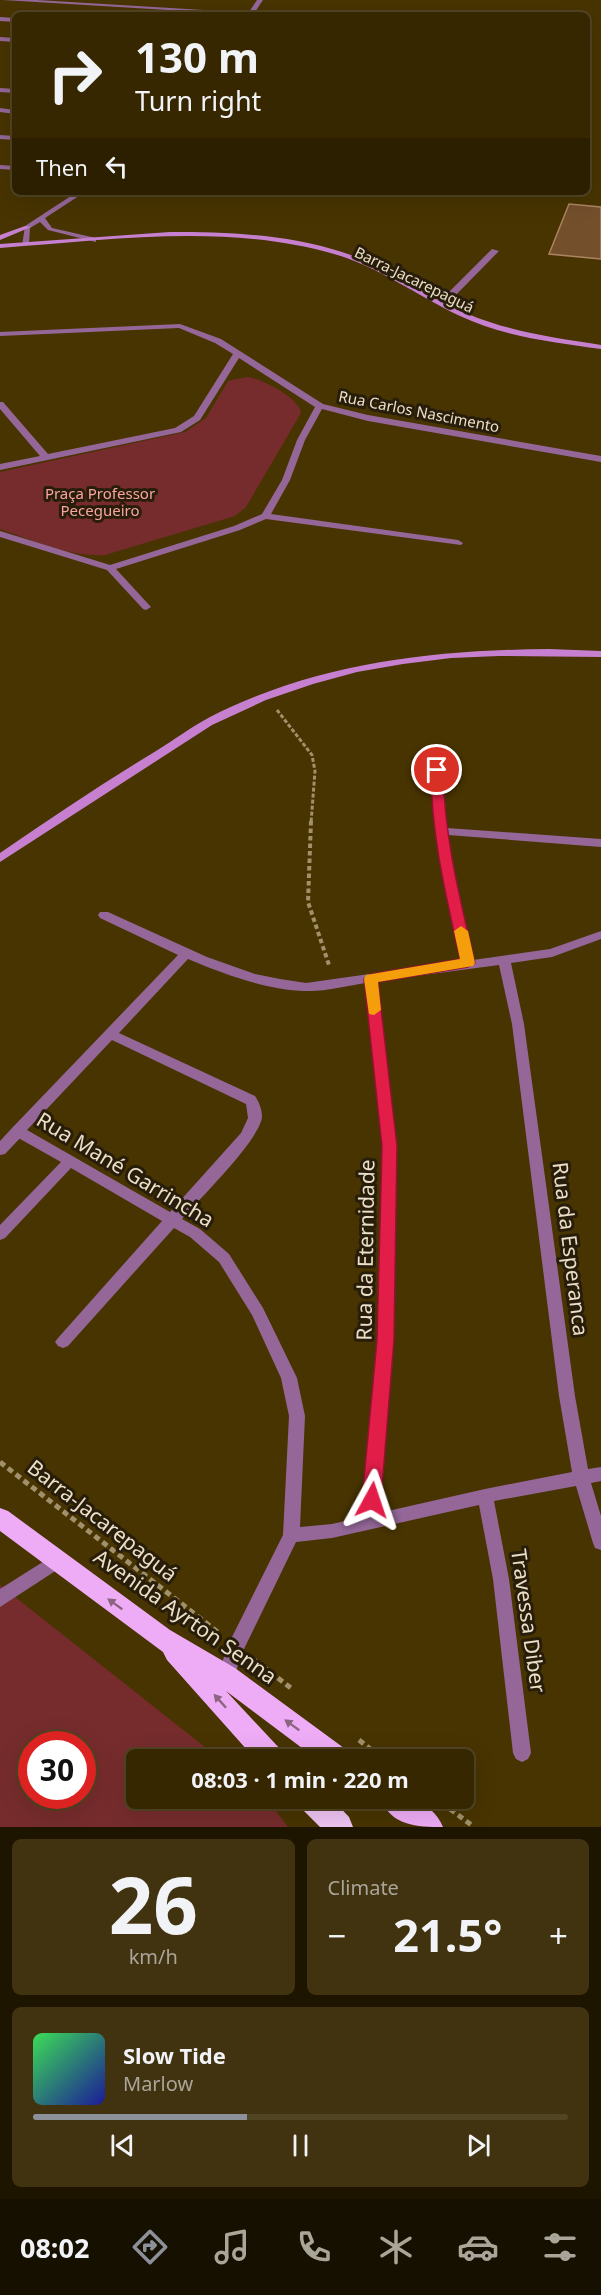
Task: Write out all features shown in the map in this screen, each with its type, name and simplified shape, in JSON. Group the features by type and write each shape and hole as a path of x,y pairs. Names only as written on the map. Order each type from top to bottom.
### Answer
{"highway":[{"name":"Avenida Ayrton Senna","path":"0,1518 162,1638 226,1676 324,1749"},
{"path":"162,1638 263,1749"},
{"path":"311,1809 321,1827"},
{"path":"322,1809 339,1827"},
{"path":"406,1809 430,1827"}],"main road":[{"path":"0,238 27,227"},
{"path":"0,246 219,235 304,244 368,264 480,322 509,331 601,347"},
{"path":"0,858 118,778 214,720 266,698 340,672 402,659 461,652 531,651 601,654"}],"street":[{"path":"6,0 215,12"},
{"path":"121,12 125,7"},
{"path":"25,244 27,227 78,195"},
{"path":"42,219 50,229 93,240"},
{"path":"443,303 495,251"},
{"name":"Rua Carlos Nascimento","path":"0,334 180,326 196,330 320,406 368,418 601,459"},
{"path":"0,468 178,430 197,418 237,354"},
{"path":"0,404 46,458"},
{"path":"265,516 286,480 301,440 320,406"},
{"path":"110,568 237,528 265,516 458,543"},
{"path":"0,534 110,568 146,608"},
{"path":"437,770 446,872 468,963"},
{"path":"441,831 601,843"},
{"path":"104,915 185,955 283,985 306,987 552,953 601,935"},
{"path":"0,1150 185,955"},
{"name":"Rua da Esperanca","path":"504,960 518,1024 567,1396 581,1478 601,1543"},
{"name":"Rua da Eternidade","path":"370,1523 386,1340 389,1146 371,979"},
{"path":"63,1342 246,1137 255,1123 255,1108 249,1099 238,1092 110,1034"},
{"name":"Rua Mané Garrincha","path":"18,1131 195,1233 224,1257 258,1312 289,1378 297,1416 291,1535 236,1647 226,1676"},
{"path":"0,1234 70,1161"},
{"path":"291,1535 332,1531 485,1496 601,1474"},
{"name":"Travessa Diber","path":"485,1496 503,1590 522,1753"},
{"path":"0,1599 57,1561"}],"path":[{"path":"266,698 312,755 315,771 307,873 308,902 336,984"},
{"name":"Barra-Jacarepaguá","path":"0,1462 301,1696"},
{"path":"357,1738 370,1749"},
{"path":"449,1809 474,1827"}],"green space":[{"name":"Praça Professor Pecegueiro","path":"247,377 261,381 287,395 299,407 301,413 246,507 235,516 105,555 65,551 0,529 0,472 185,432 206,418 228,381"},
{"path":"0,1585 207,1749 126,1749 126,1809 274,1809 288,1827 0,1827"}],"building":[{"path":"569,204 601,207 601,259 549,254"}],"slow traffic":[{"path":"374,1010 371,979 468,963 461,931"}],"route":[{"path":"372,1500 386,1340 389,1146 371,979 468,963 446,872 437,770"}]}
